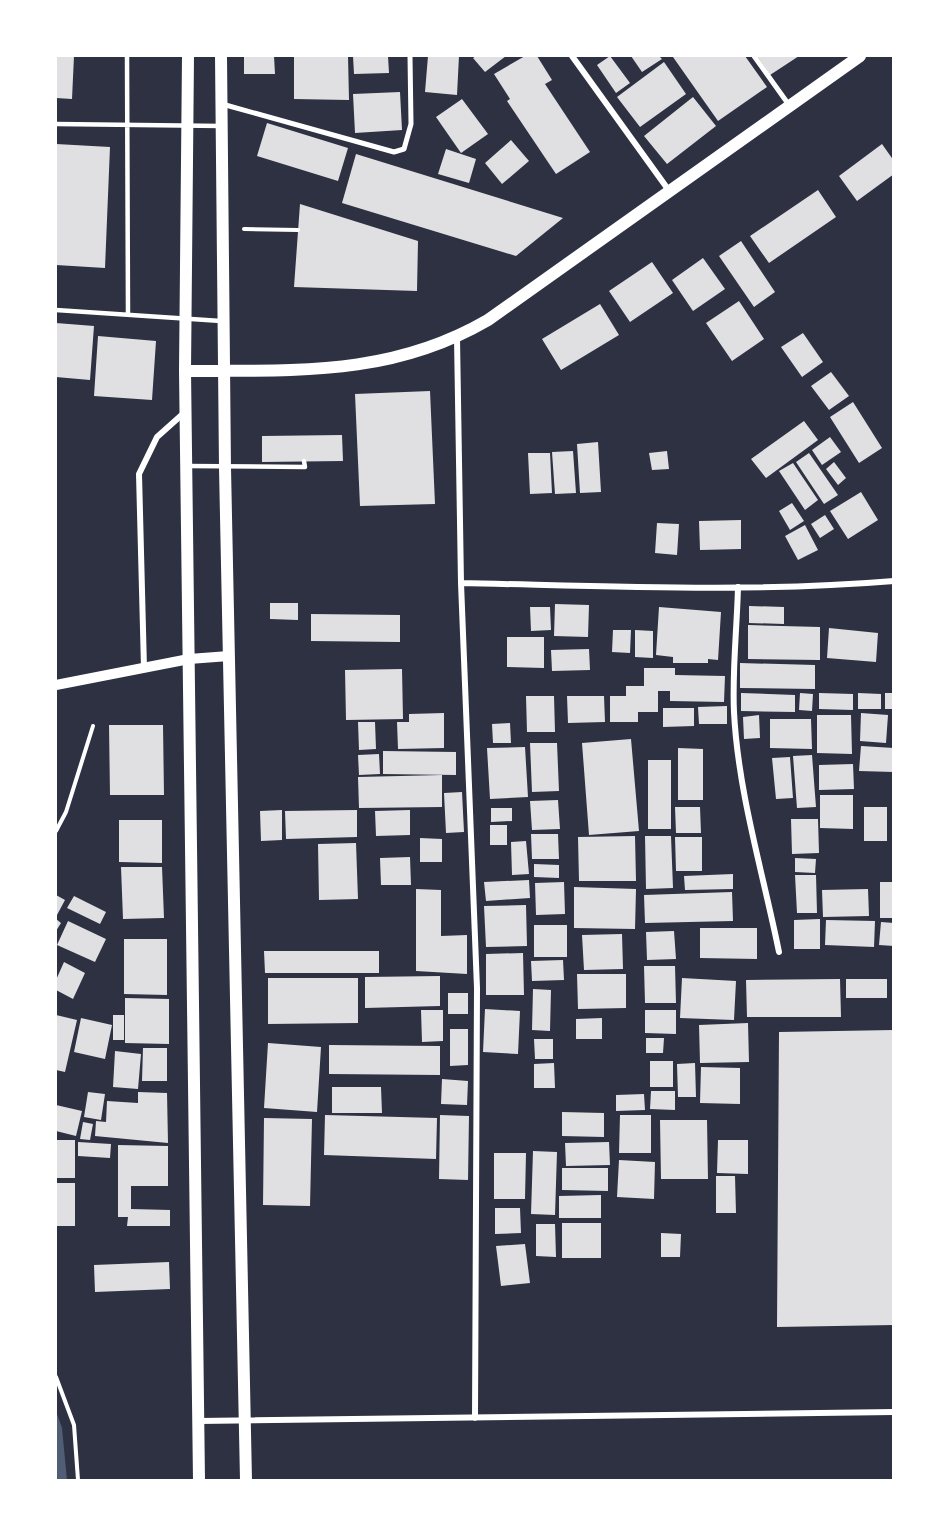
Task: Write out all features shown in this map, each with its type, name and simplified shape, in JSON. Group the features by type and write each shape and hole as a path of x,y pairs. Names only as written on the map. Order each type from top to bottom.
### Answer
{"main road":[{"path":"188,56 185,371 199,1480"},
{"path":"221,56 225,468 246,1480"},
{"path":"185,371 345,367 423,351 457,338 488,320 670,193 860,56"}],"street":[{"path":"222,104 394,153 404,148 411,124 410,56"},
{"path":"572,56 670,193"},
{"path":"754,56 790,106"},
{"path":"457,338 461,583 477,988 475,1418"},
{"path":"144,668 139,474 157,438 186,412"},
{"path":"461,583 821,587 894,581"},
{"path":"738,587 734,710 736,735 779,952"},
{"path":"56,685 189,659 229,656"},
{"path":"199,1421 894,1412"}],"lane":[{"path":"127,56 128,315"},
{"path":"56,124 222,126"},
{"path":"56,310 224,321"},
{"path":"186,466 305,467 304,461"}],"path":[{"path":"223,228 298,230"},
{"path":"56,831 66,812 93,726"},
{"path":"56,1377 74,1425 78,1480"}],"water":[{"path":"56,1411 62,1428 67,1480 56,1480"}],"building":[{"path":"56,56 74,56 72,99 56,98"},
{"path":"244,56 274,56 275,74 244,74"},
{"path":"294,56 348,56 349,100 294,99"},
{"path":"353,56 388,56 389,73 354,74"},
{"path":"428,56 459,56 457,95 425,92"},
{"path":"476,56 506,56 485,72 473,58"},
{"path":"525,56 537,56 552,80 545,84 590,152 556,174 507,101 510,99 494,74"},
{"path":"610,56 630,83 616,93 597,65"},
{"path":"631,56 659,56 662,59 642,72"},
{"path":"745,56 767,87 718,121 673,57"},
{"path":"757,56 799,56 770,75"},
{"path":"664,62 686,94 640,127 617,97"},
{"path":"400,92 402,130 355,133 353,94"},
{"path":"693,97 716,126 667,164 644,136"},
{"path":"462,99 488,134 461,153 436,117"},
{"path":"267,123 348,148 338,181 257,156"},
{"path":"511,140 529,161 502,184 485,163"},
{"path":"56,144 110,147 105,268 56,265"},
{"path":"882,144 894,161 894,174 857,201 839,176"},
{"path":"446,149 476,159 469,183 438,174"},
{"path":"356,154 563,218 516,256 342,203"},
{"path":"818,190 836,217 769,263 750,236"},
{"path":"300,204 418,241 417,291 294,287"},
{"path":"741,241 775,292 754,307 719,256"},
{"path":"703,258 725,289 693,311 672,280"},
{"path":"652,262 673,293 630,322 609,291"},
{"path":"739,301 764,339 732,361 706,323"},
{"path":"600,304 619,335 561,370 542,339"},
{"path":"56,323 94,326 90,380 56,377"},
{"path":"803,333 823,362 802,377 781,347"},
{"path":"98,336 156,341 152,400 94,396"},
{"path":"831,372 849,396 829,410 811,386"},
{"path":"430,391 435,504 360,506 355,394"},
{"path":"853,402 882,448 859,463 830,417"},
{"path":"804,421 818,440 766,478 751,459"},
{"path":"342,435 343,461 262,462 262,436"},
{"path":"830,437 841,452 822,465 812,450"},
{"path":"598,442 601,492 580,493 577,444"},
{"path":"573,451 576,493 555,494 552,452"},
{"path":"667,451 669,469 652,470 649,453"},
{"path":"528,453 550,453 552,493 530,494"},
{"path":"809,453 838,495 824,504 796,462"},
{"path":"834,462 846,478 838,485 826,469"},
{"path":"793,463 818,500 805,510 779,471"},
{"path":"861,492 878,520 848,539 830,511"},
{"path":"792,503 804,521 790,530 779,511"},
{"path":"825,515 834,529 820,538 811,524"},
{"path":"741,520 741,549 700,550 699,521"},
{"path":"657,523 679,524 677,555 655,553"},
{"path":"805,525 818,550 798,560 785,536"},
{"path":"270,603 298,603 298,620 270,619"},
{"path":"555,604 589,605 588,637 554,636"},
{"path":"749,606 784,607 784,624 749,623"},
{"path":"530,607 550,607 551,630 531,631"},
{"path":"659,607 721,612 718,660 708,659 708,663 673,663 673,657 656,655"},
{"path":"311,614 400,615 400,642 311,641"},
{"path":"748,625 820,627 820,660 748,659"},
{"path":"829,628 878,633 876,662 827,658"},
{"path":"613,630 631,630 630,653 612,652"},
{"path":"635,630 653,631 653,658 635,657"},
{"path":"507,637 544,637 544,668 507,667"},
{"path":"589,649 590,670 552,671 551,650"},
{"path":"740,663 815,665 815,689 740,688"},
{"path":"644,668 675,668 675,675 725,676 724,702 670,701 670,691 658,691 658,712 638,712 638,722 610,722 610,696 626,696 626,686 644,686"},
{"path":"402,669 403,719 346,720 345,670"},
{"path":"741,693 795,695 795,712 741,711"},
{"path":"800,693 813,694 812,711 799,710"},
{"path":"819,693 853,694 853,710 819,709"},
{"path":"858,693 881,694 881,709 858,709"},
{"path":"885,693 894,693 894,709 885,709"},
{"path":"526,696 554,696 555,732 527,732"},
{"path":"567,696 604,696 605,722 568,723"},
{"path":"727,706 727,724 699,724 698,707"},
{"path":"663,708 694,708 694,726 663,727"},
{"path":"444,713 444,748 398,749 397,722 409,722 409,714"},
{"path":"861,713 888,715 886,743 860,741"},
{"path":"759,715 760,738 744,739 743,717"},
{"path":"817,715 851,715 852,754 817,753"},
{"path":"770,719 811,719 812,749 770,748"},
{"path":"358,722 375,722 376,749 359,750"},
{"path":"510,723 511,743 493,743 492,724"},
{"path":"109,725 163,725 164,795 110,795"},
{"path":"631,739 639,831 589,835 582,743"},
{"path":"530,743 557,743 559,791 532,792"},
{"path":"861,746 894,748 894,772 859,771"},
{"path":"525,747 528,797 490,799 487,748"},
{"path":"678,748 703,749 703,800 678,800"},
{"path":"383,751 456,752 456,775 383,774"},
{"path":"379,754 380,774 359,775 358,755"},
{"path":"812,755 816,807 797,808 793,756"},
{"path":"790,757 793,798 776,799 772,758"},
{"path":"648,760 671,760 671,829 648,829"},
{"path":"853,764 854,789 819,790 819,765"},
{"path":"442,775 442,807 359,808 358,777"},
{"path":"462,792 464,832 446,833 444,793"},
{"path":"820,795 853,795 853,829 820,828"},
{"path":"558,800 560,829 532,830 530,801"},
{"path":"675,807 700,807 701,833 676,833"},
{"path":"864,807 887,807 887,841 864,841"},
{"path":"491,808 512,808 512,821 491,822"},
{"path":"282,810 282,840 261,841 260,811"},
{"path":"357,810 357,837 286,839 285,811"},
{"path":"410,810 410,835 376,836 375,811"},
{"path":"791,819 818,819 819,853 792,854"},
{"path":"119,820 162,820 162,863 119,862"},
{"path":"490,825 507,825 507,845 490,845"},
{"path":"531,834 558,834 559,859 532,859"},
{"path":"635,836 636,881 579,881 578,837"},
{"path":"645,836 671,836 673,888 646,889"},
{"path":"675,837 702,837 702,871 676,871"},
{"path":"420,838 442,839 442,862 420,862"},
{"path":"526,841 529,874 512,875 511,842"},
{"path":"356,843 358,899 319,900 318,844"},
{"path":"410,857 411,885 381,885 380,858"},
{"path":"795,858 816,859 815,873 795,872"},
{"path":"534,864 559,865 559,878 534,877"},
{"path":"121,867 162,867 164,918 123,919"},
{"path":"733,874 733,889 685,890 684,876"},
{"path":"795,875 816,875 817,913 797,913"},
{"path":"529,880 530,898 486,901 484,882"},
{"path":"564,882 565,914 536,915 535,883"},
{"path":"880,882 894,882 894,918 880,918"},
{"path":"574,887 636,889 635,929 574,928"},
{"path":"416,889 441,890 441,936 467,935 467,974 416,971"},
{"path":"868,889 869,916 823,917 822,890"},
{"path":"732,892 733,921 645,923 644,895"},
{"path":"56,895 65,900 57,915 56,914"},
{"path":"74,896 106,912 100,924 67,908"},
{"path":"526,905 527,946 486,947 484,906"},
{"path":"56,919 61,923 56,931"},
{"path":"820,919 820,949 794,949 794,920"},
{"path":"826,920 875,921 874,947 825,945"},
{"path":"68,921 106,939 95,962 57,945"},
{"path":"881,922 894,923 894,946 879,945"},
{"path":"534,925 567,925 567,957 534,957"},
{"path":"700,928 757,928 757,959 700,958"},
{"path":"674,931 676,959 647,960 646,932"},
{"path":"622,934 623,969 584,970 582,935"},
{"path":"124,939 167,939 167,995 124,994"},
{"path":"264,951 379,951 379,973 265,973"},
{"path":"523,953 524,995 486,995 486,954"},
{"path":"563,960 564,980 532,981 531,961"},
{"path":"64,962 85,973 73,999 56,990 56,980"},
{"path":"644,966 675,966 676,1003 645,1003"},
{"path":"577,974 626,974 626,1008 578,1009"},
{"path":"440,976 440,1006 365,1008 365,977"},
{"path":"268,978 358,978 358,1023 268,1024"},
{"path":"682,978 736,981 734,1020 680,1018"},
{"path":"840,979 841,1017 747,1017 746,980"},
{"path":"846,979 887,979 887,998 846,998"},
{"path":"533,989 551,990 550,1031 532,1030"},
{"path":"448,993 468,993 468,1014 448,1014"},
{"path":"125,998 169,999 169,1044 125,1043"},
{"path":"485,1009 520,1011 518,1054 483,1052"},
{"path":"421,1010 443,1010 443,1041 422,1042"},
{"path":"645,1010 676,1010 676,1034 645,1033"},
{"path":"56,1015 77,1020 65,1072 56,1070"},
{"path":"113,1015 124,1015 124,1040 113,1040"},
{"path":"81,1018 112,1025 105,1059 74,1052"},
{"path":"602,1018 602,1039 576,1039 576,1019"},
{"path":"748,1023 749,1062 700,1063 699,1025"},
{"path":"450,1029 468,1029 468,1065 450,1066"},
{"path":"894,1030 894,1325 777,1327 779,1032"},
{"path":"646,1038 664,1038 663,1053 646,1053"},
{"path":"534,1039 553,1039 553,1059 535,1059"},
{"path":"268,1043 321,1047 317,1112 264,1108"},
{"path":"329,1045 440,1046 440,1075 329,1074"},
{"path":"143,1048 167,1048 167,1081 142,1081"},
{"path":"115,1051 141,1054 138,1089 113,1087"},
{"path":"650,1061 673,1061 673,1087 650,1087"},
{"path":"554,1063 555,1088 534,1088 534,1064"},
{"path":"695,1063 696,1097 678,1097 677,1064"},
{"path":"701,1067 740,1068 740,1104 700,1103"},
{"path":"442,1079 468,1081 467,1105 441,1104"},
{"path":"332,1087 381,1087 382,1113 332,1113"},
{"path":"651,1091 675,1091 675,1110 650,1109"},
{"path":"88,1092 105,1094 101,1120 84,1117"},
{"path":"138,1092 167,1093 168,1143 95,1136 96,1121 106,1122 107,1101 138,1103"},
{"path":"644,1094 645,1110 616,1111 616,1095"},
{"path":"56,1105 82,1111 76,1136 56,1131"},
{"path":"562,1112 604,1113 604,1137 562,1136"},
{"path":"325,1115 437,1118 436,1159 324,1155"},
{"path":"440,1115 469,1116 468,1180 439,1179"},
{"path":"620,1115 651,1115 651,1153 619,1153"},
{"path":"264,1118 312,1119 310,1206 263,1205"},
{"path":"660,1120 707,1120 708,1179 661,1179"},
{"path":"83,1122 93,1124 90,1140 80,1139"},
{"path":"56,1140 75,1140 75,1178 56,1178"},
{"path":"718,1140 748,1140 748,1174 717,1173"},
{"path":"78,1142 111,1144 110,1158 78,1156"},
{"path":"609,1142 610,1165 566,1166 565,1143"},
{"path":"118,1145 168,1146 168,1186 131,1186 131,1209 170,1210 170,1226 127,1226 128,1217 118,1217"},
{"path":"533,1151 557,1152 555,1215 531,1214"},
{"path":"494,1153 526,1153 525,1199 494,1199"},
{"path":"619,1160 655,1162 654,1199 617,1197"},
{"path":"562,1168 608,1168 608,1191 562,1190"},
{"path":"716,1176 735,1176 736,1213 716,1213"},
{"path":"56,1183 75,1183 75,1226 56,1226"},
{"path":"601,1195 601,1218 559,1218 559,1196"},
{"path":"495,1208 520,1208 521,1233 495,1234"},
{"path":"562,1223 601,1223 601,1258 562,1258"},
{"path":"536,1224 555,1224 556,1257 536,1256"},
{"path":"661,1233 681,1234 680,1257 661,1257"},
{"path":"525,1244 530,1283 501,1286 496,1246"},
{"path":"169,1262 170,1289 95,1292 94,1265"}]}
